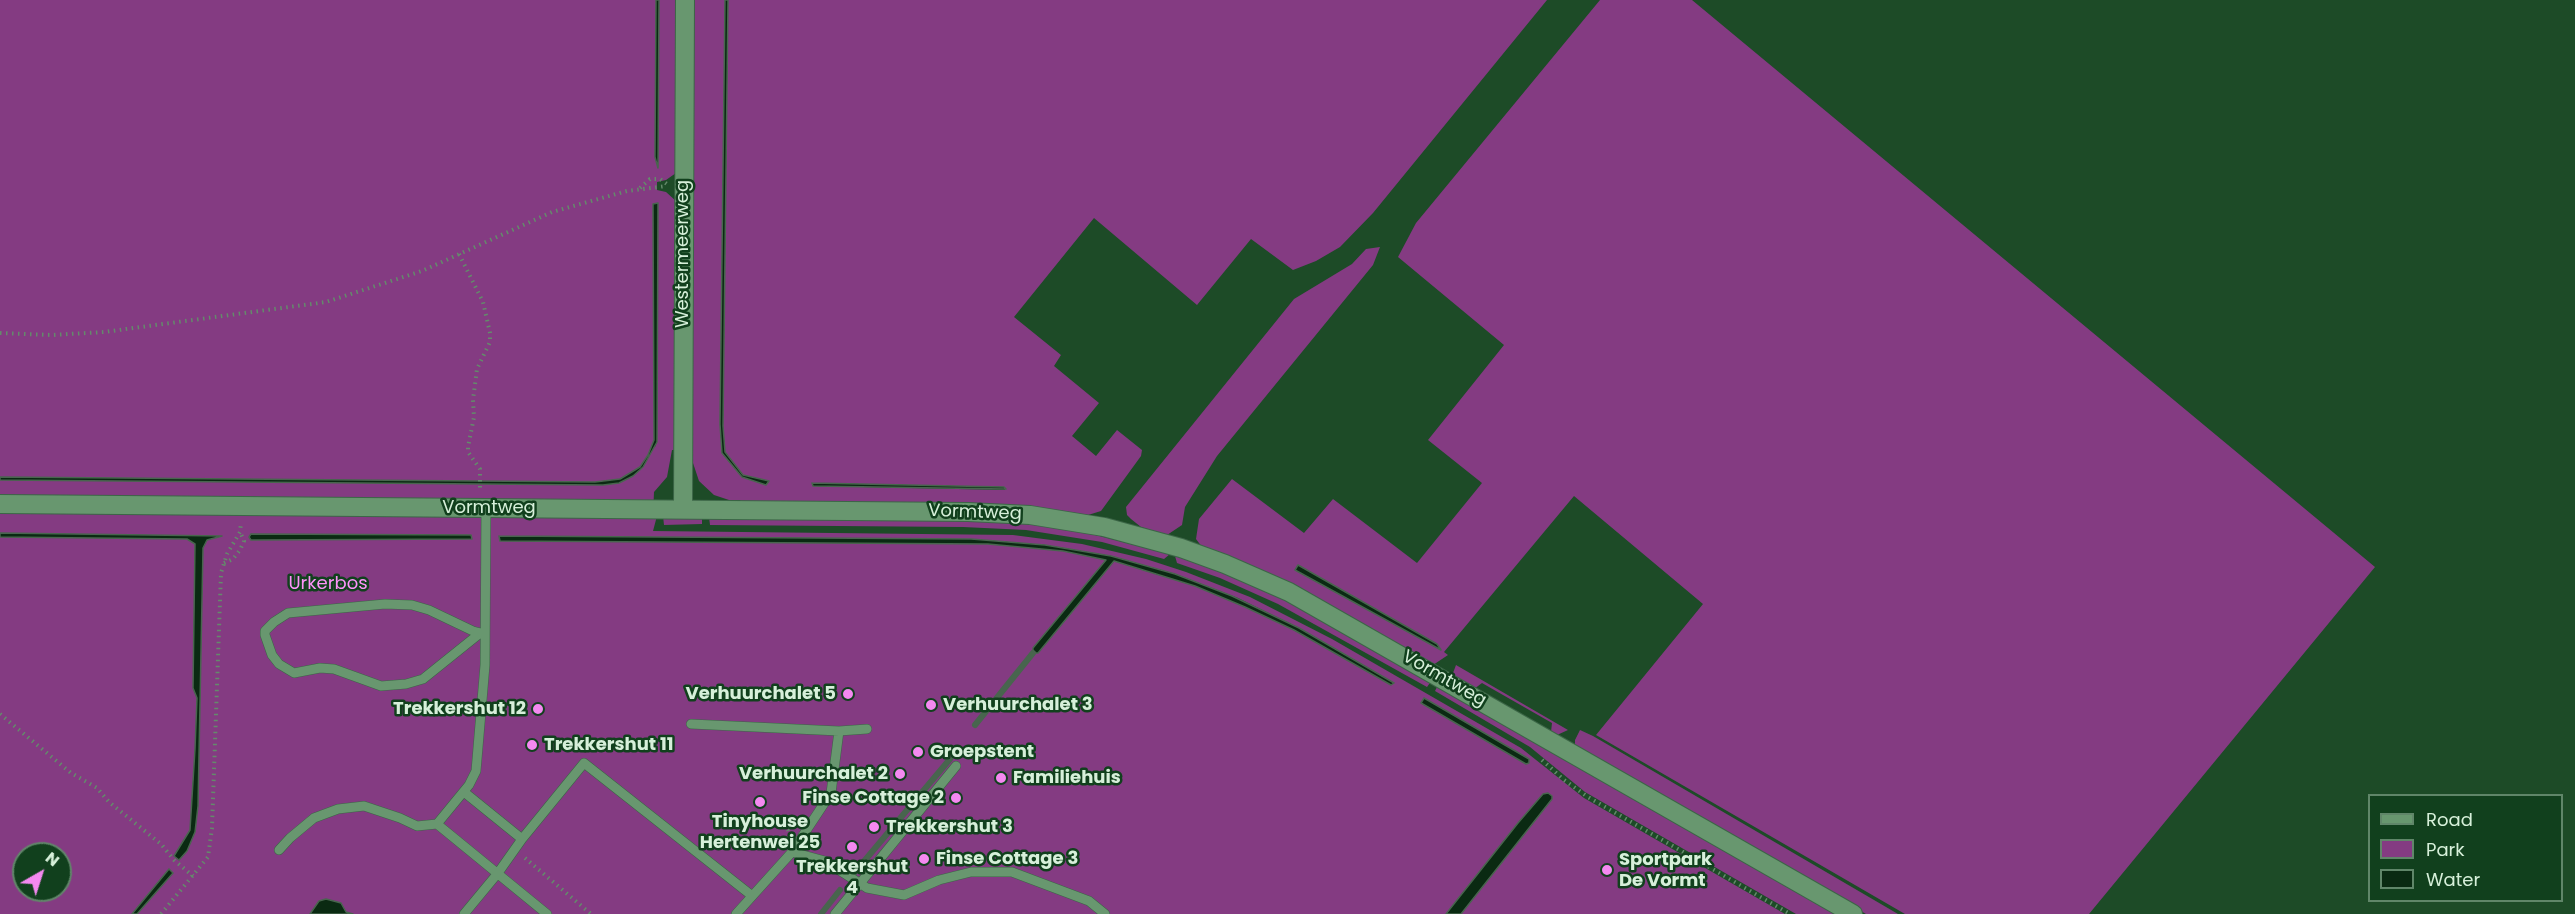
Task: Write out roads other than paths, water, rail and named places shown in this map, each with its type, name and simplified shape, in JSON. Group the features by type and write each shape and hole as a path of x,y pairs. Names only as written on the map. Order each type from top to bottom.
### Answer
{"street":[{"name":"Westermeerweg","path":"683,509 685,0"},
{"name":"Vormtweg","path":"0,504 683,509 1030,515 1104,527 1181,548 1246,573 1309,603 1852,914"}],"lane":[{"path":"279,850 315,818 338,809 364,806 417,826 437,824 474,779 485,665 482,634 486,508"},
{"path":"385,604 412,605 429,610 482,634 423,679 406,684 381,686 334,669 320,668 294,674 279,664 272,655 265,631 288,613 385,604"},
{"path":"691,724 839,731 867,729"},
{"path":"736,914 792,852 831,793 839,731"},
{"path":"464,914 584,763 751,896"},
{"path":"835,914 956,766"},
{"path":"464,792 522,839"},
{"path":"437,824 547,914"},
{"path":"792,852 825,861 860,884 882,892 904,895 939,880 971,872 1012,872 1089,901 1105,914"}],"water":[{"path":"656,0 659,0 658,168 655,157"},
{"path":"725,0 728,0 723,426 725,452 743,475 769,481 766,485 742,477 722,453 720,424"},
{"path":"658,203 657,442 643,467 633,476 619,483 603,485 0,480 0,477 595,482 620,479 640,467 654,440 653,204"},
{"path":"812,483 1004,487 1006,489 813,486"},
{"path":"0,533 222,536 207,540 203,548 198,806 195,832 187,851 179,860 174,856 190,830 195,749 197,698 193,688 195,544 187,539 0,537"},
{"path":"251,534 471,535 472,539 251,540 249,537"},
{"path":"499,536 971,539 1045,545 1111,556 1175,574 1232,596 1299,628 1394,683 1391,685 1294,630 1245,607 1195,586 1114,561 1038,653 1033,653 1033,648 1106,560 1063,551 988,544 500,541"},
{"path":"1298,565 1437,644 1441,650 1295,570"},
{"path":"1424,698 1529,759 1529,763 1526,764 1421,703"},
{"path":"1548,793 1552,799 1461,914 1446,914 1518,823 1543,794"},
{"path":"169,869 173,873 137,914 132,914"},
{"path":"326,899 341,903 346,912 353,914 310,914 319,901"}],"waterway":[{"path":"975,725 1033,653"},
{"path":"855,872 950,759"},
{"path":"821,914 840,890"}],"place":[{"name":"Verhuurchalet 5","path":"848,694"},
{"name":"Verhuurchalet 3","path":"931,705"},
{"name":"Trekkershut 12","path":"538,709"},
{"name":"Trekkershut 11","path":"532,745"},
{"name":"Groepstent","path":"918,752"},
{"name":"Verhuurchalet 2","path":"900,774"},
{"name":"Familiehuis","path":"1001,778"},
{"name":"Finse Cottage 2","path":"956,798"},
{"name":"Tinyhouse Hertenwei 25","path":"760,802"},
{"name":"Trekkershut 3","path":"874,827"},
{"name":"Trekkershut 4","path":"852,847"},
{"name":"Finse Cottage 3","path":"924,859"},
{"name":"Sportpark De Vormt","path":"1607,870"}],"park label":[{"name":"Urkerbos","path":"328,584"}]}
